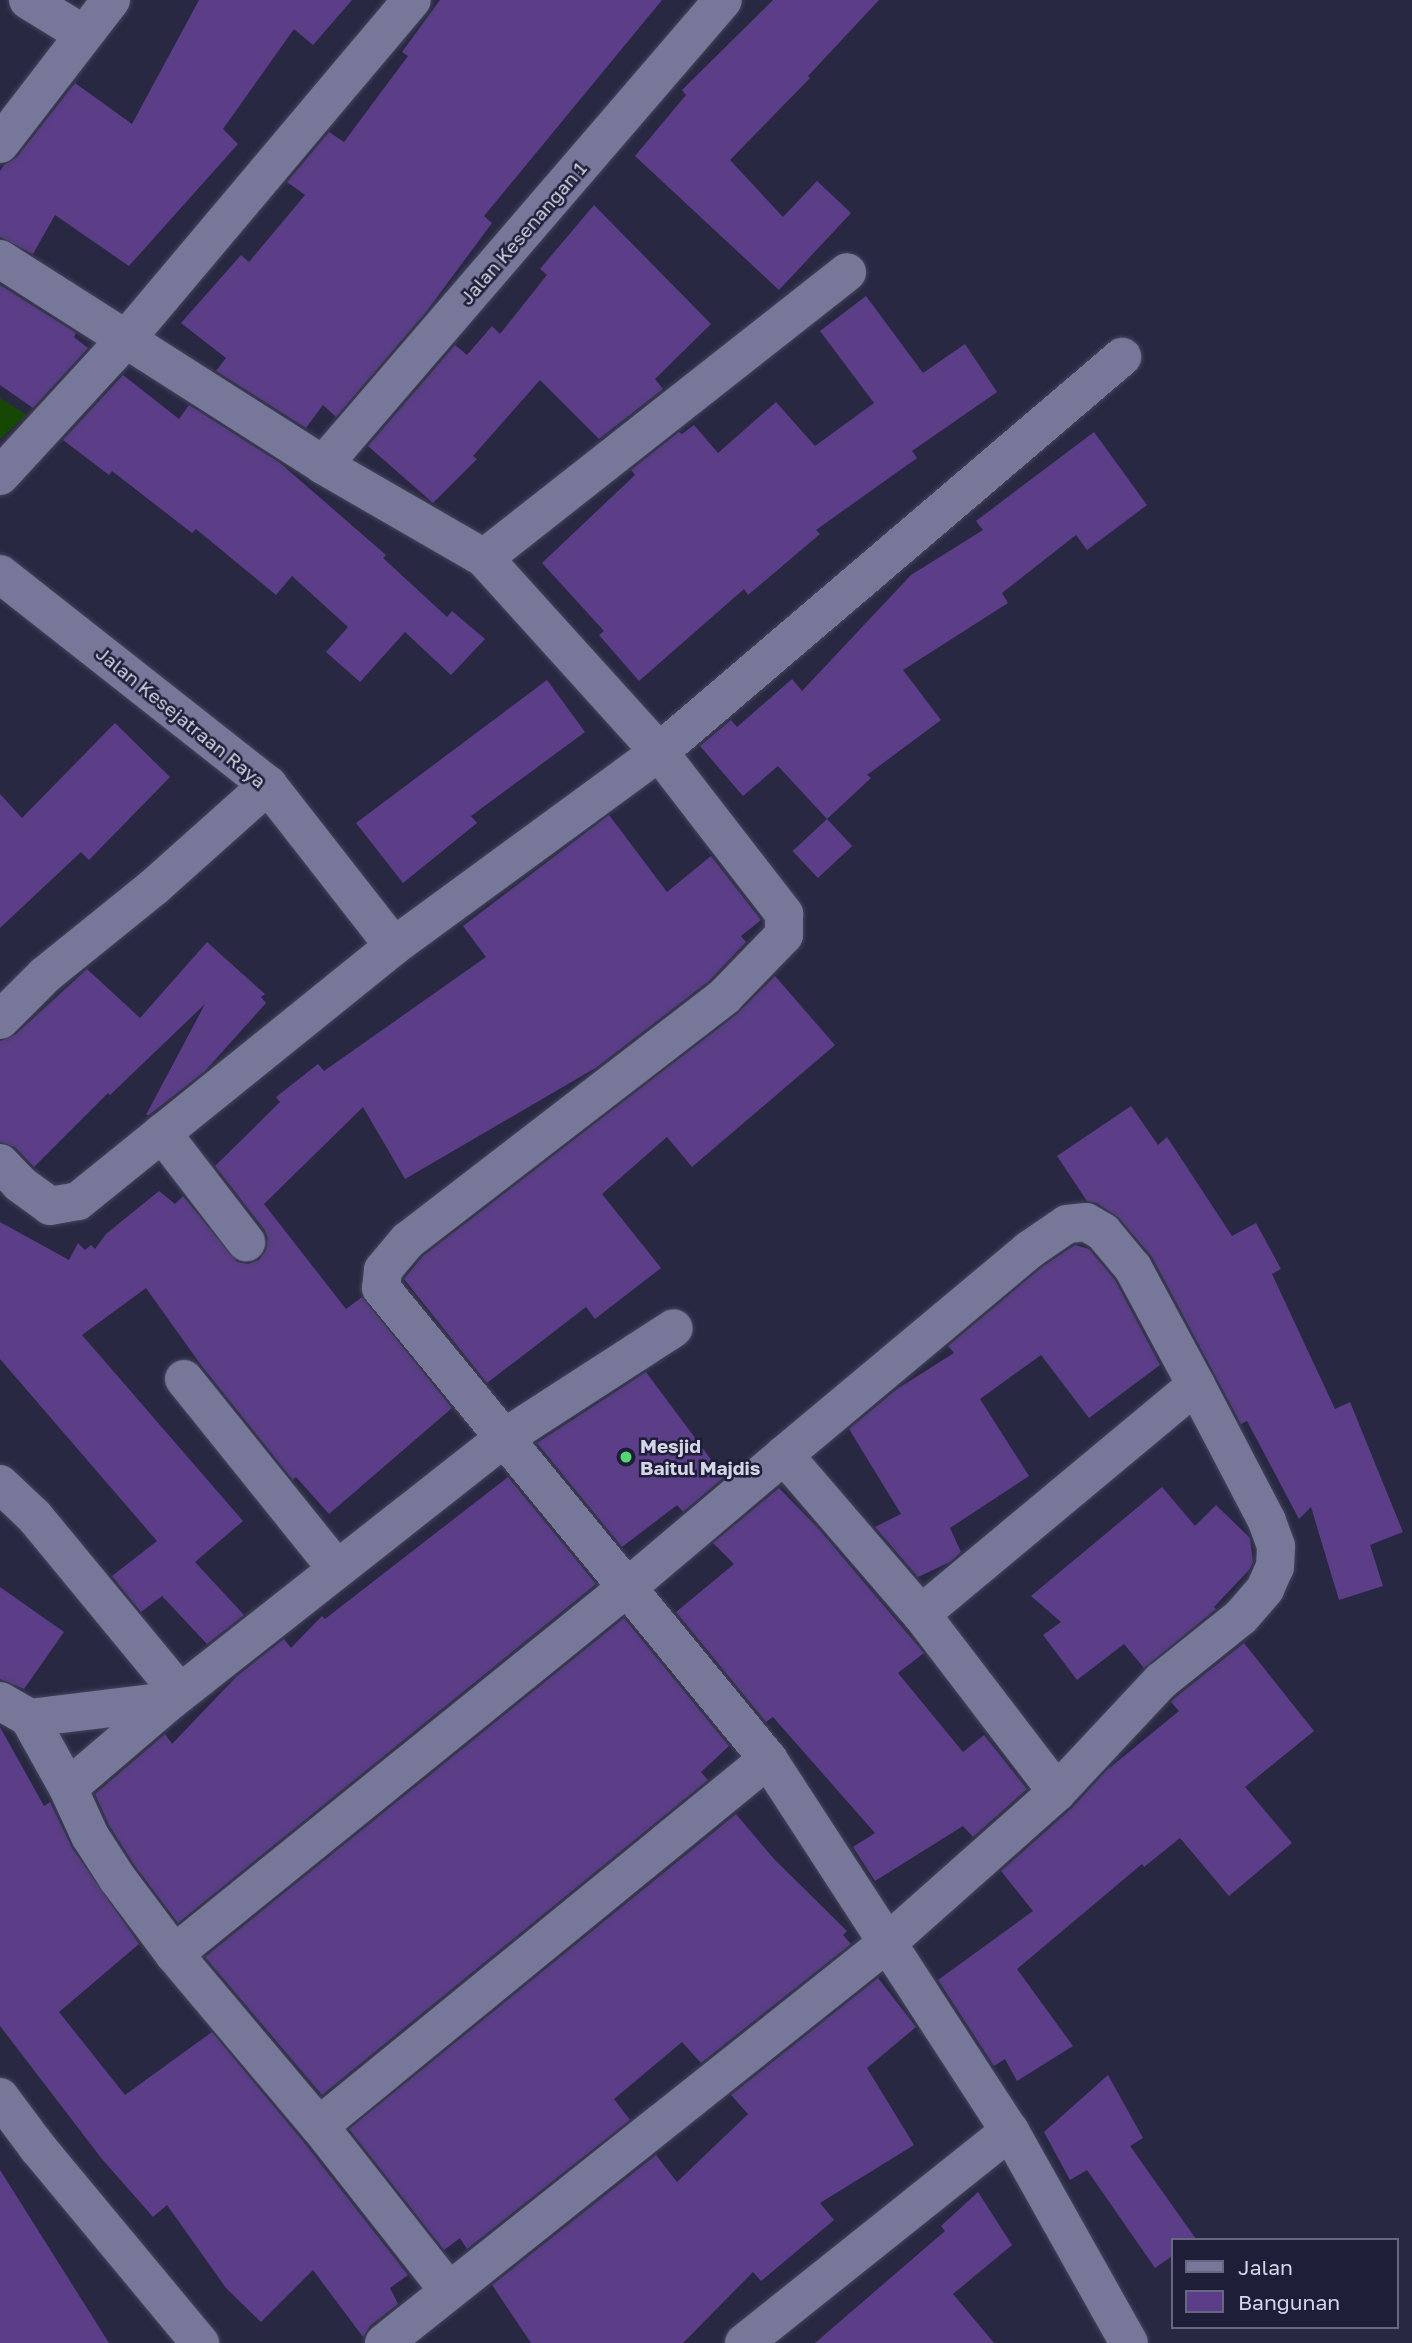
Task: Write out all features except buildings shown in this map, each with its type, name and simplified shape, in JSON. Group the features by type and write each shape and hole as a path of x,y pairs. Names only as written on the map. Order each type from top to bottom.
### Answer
{"street":[{"path":"28,0 83,34"},
{"path":"0,144 111,0"},
{"path":"0,476 127,338 412,0"},
{"name":"Jalan Kesenangan 1","path":"323,466 723,0"},
{"path":"0,258 323,466 484,558 659,752 784,914 784,935 724,997 444,1211 394,1254 383,1270 381,1287 629,1586 768,1759 1010,2131 1125,2341"},
{"path":"484,558 847,272"},
{"path":"0,1163 36,1197 50,1206 64,1206 78,1201 394,946 659,752 1122,357"},
{"name":"Jalan Kesejatraan Raya","path":"0,574 268,785 394,946"},
{"path":"0,1020 45,975 154,887 268,785"},
{"path":"162,1133 246,1242"},
{"path":"174,1954 629,1586 1030,1250 1067,1224 1086,1222 1103,1232 1133,1268 1267,1521 1276,1546 1275,1567 1265,1590 1241,1617 1161,1681 1057,1792 887,1943 384,2343"},
{"path":"68,1788 175,1697 504,1438 674,1328"},
{"path":"184,1379 336,1568"},
{"path":"921,1614 1196,1385"},
{"path":"784,1455 921,1614 1057,1792"},
{"path":"0,1484 34,1516 175,1697"},
{"path":"14,1709 175,1697"},
{"path":"14,1709 68,1788 90,1836 174,1954 319,2126 449,2290"},
{"path":"319,2126 768,1759"},
{"path":"0,2097 38,2148 200,2343"},
{"path":"744,2343 1010,2131"}],"green space":[{"path":"0,398 27,415 0,439"}],"place":[{"name":"Mesjid Baitul Majdis","path":"626,1457"}]}
